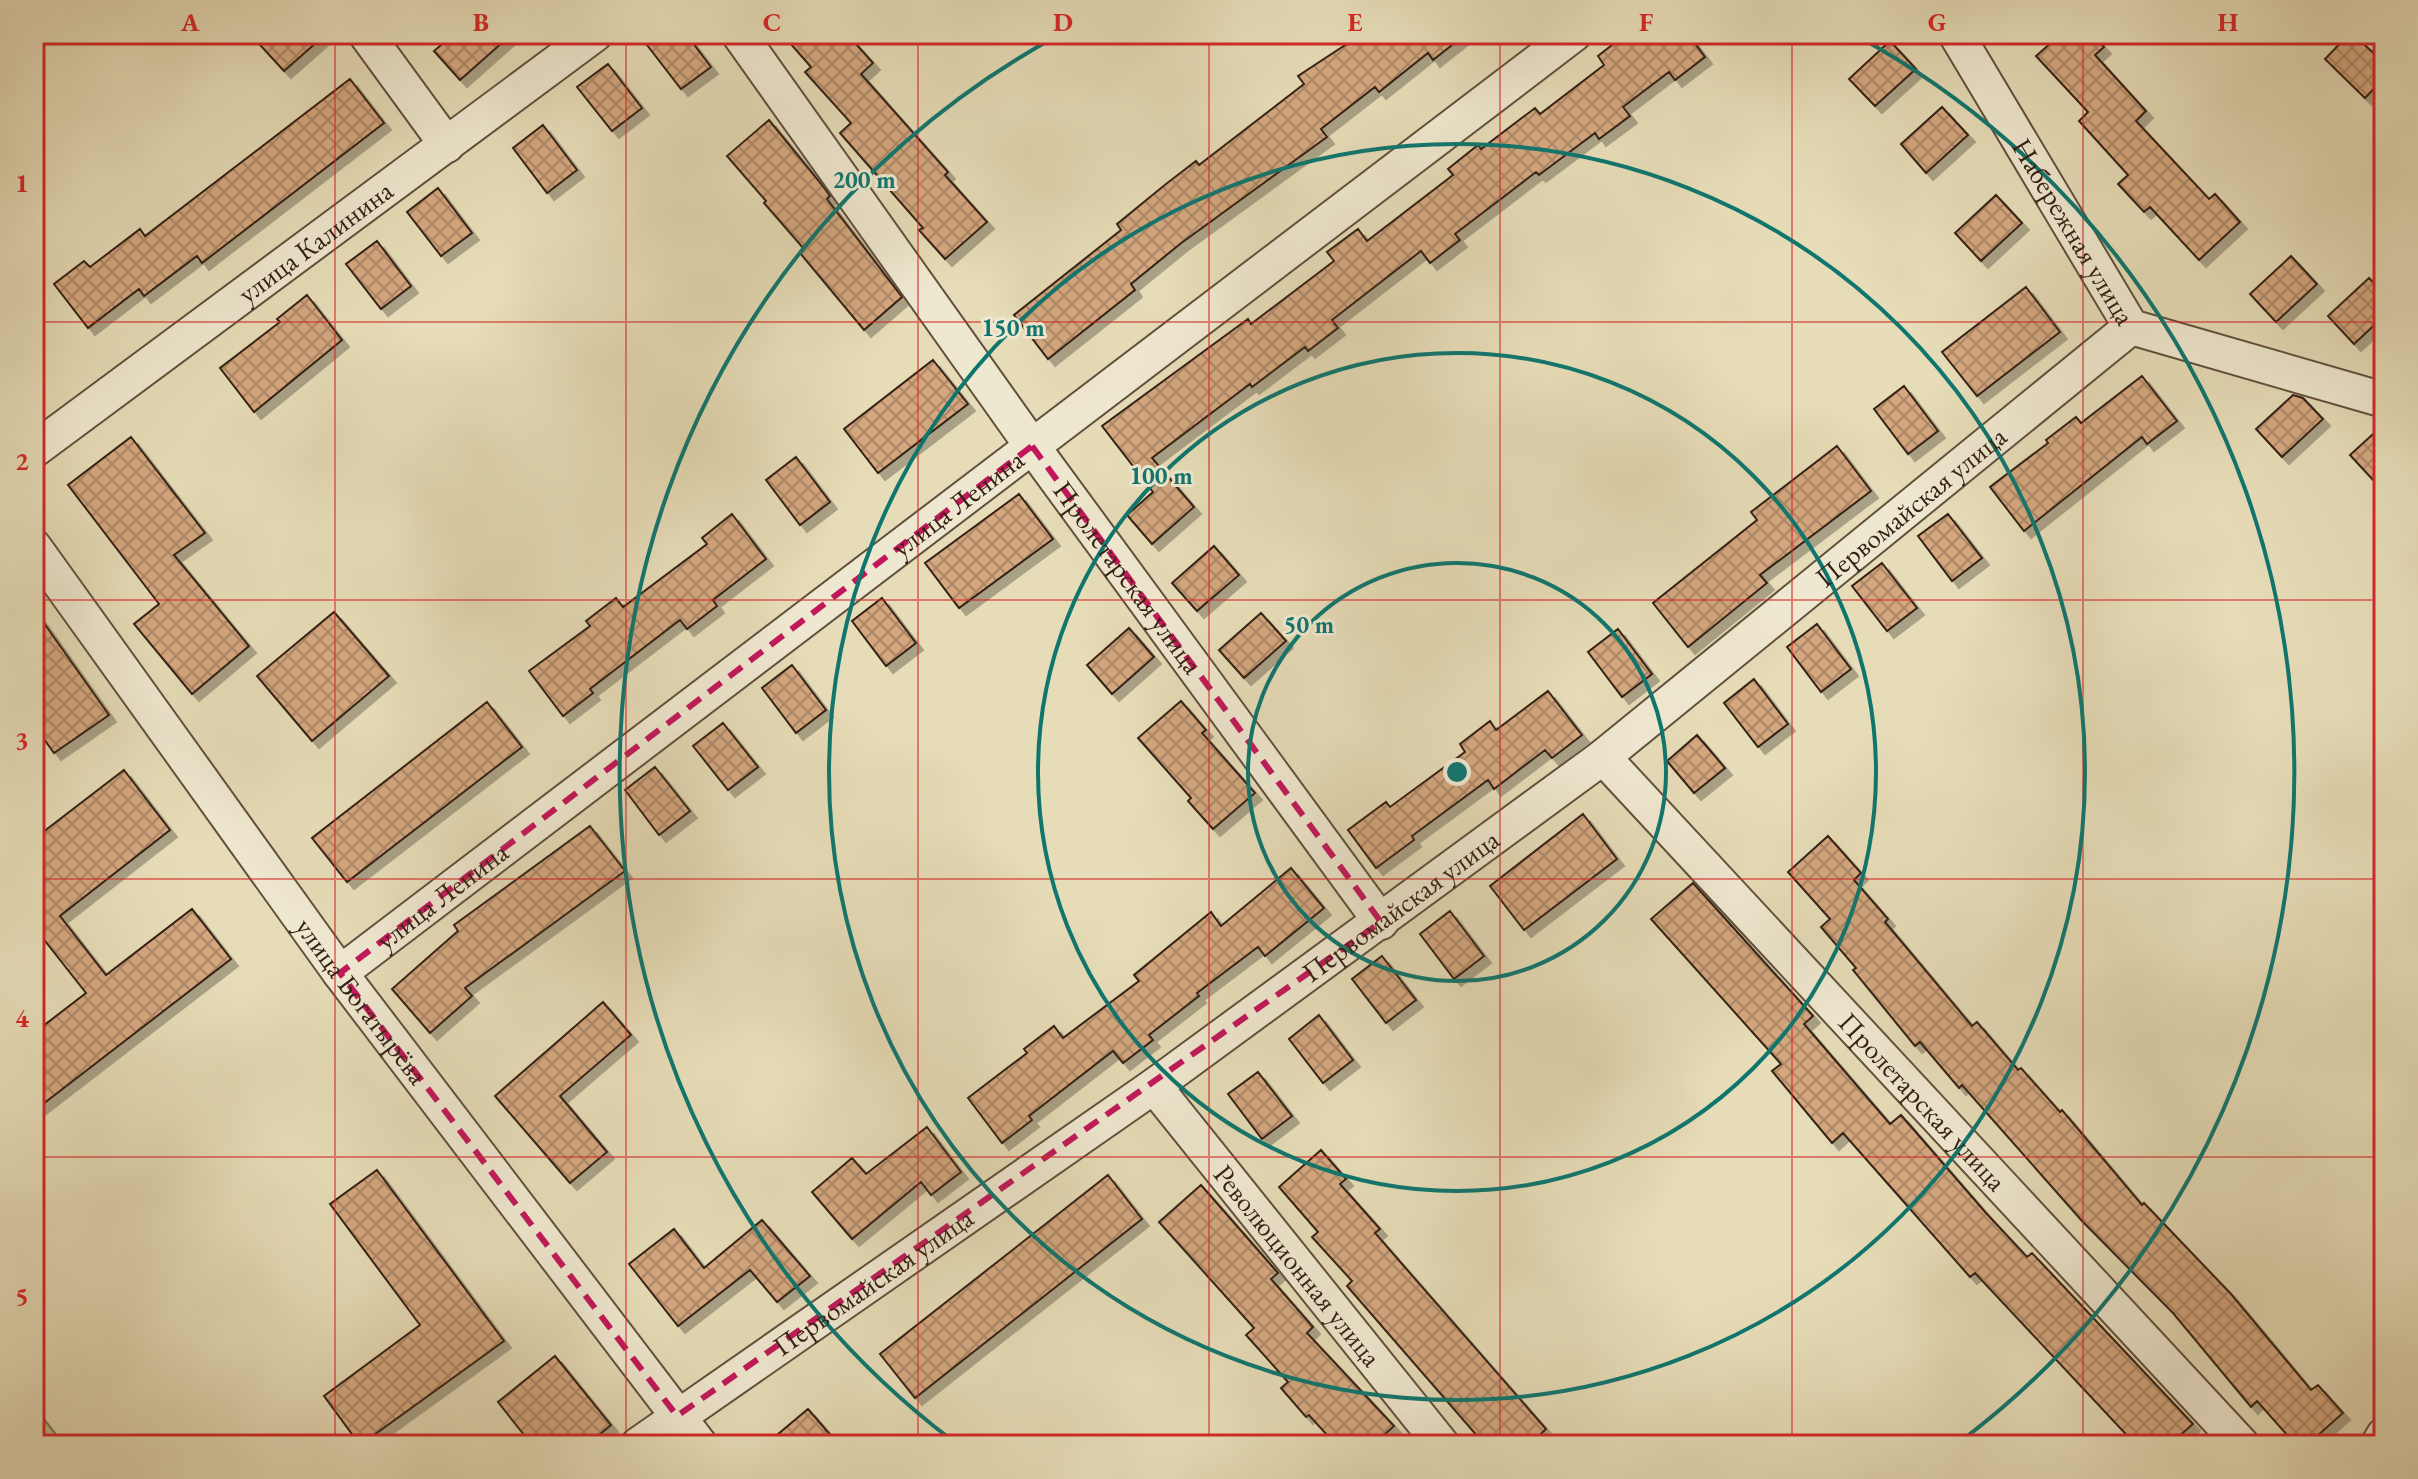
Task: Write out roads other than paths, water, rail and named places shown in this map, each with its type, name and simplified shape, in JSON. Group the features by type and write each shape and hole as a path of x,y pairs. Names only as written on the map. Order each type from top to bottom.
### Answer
{"street":[{"path":"366,34 447,145"},
{"name":"улица Калинина","path":"34,450 595,34"},
{"name":"Пролетарская улица","path":"739,34 1032,446 1381,922"},
{"name":"улица Ленина","path":"340,973 1574,34"},
{"name":"Набережная улица","path":"1956,34 2131,327 2384,400"},
{"name":"Первомайская улица","path":"638,1445 1154,1086 1603,757 2131,327"},
{"name":"улица Богатырёва","path":"34,547 340,973 700,1445"},
{"name":"Пролетарская улица","path":"1603,757 2242,1445"},
{"name":"Революционная улица","path":"1154,1086 1442,1445"},
{"path":"2378,1445 2384,1435"}]}
